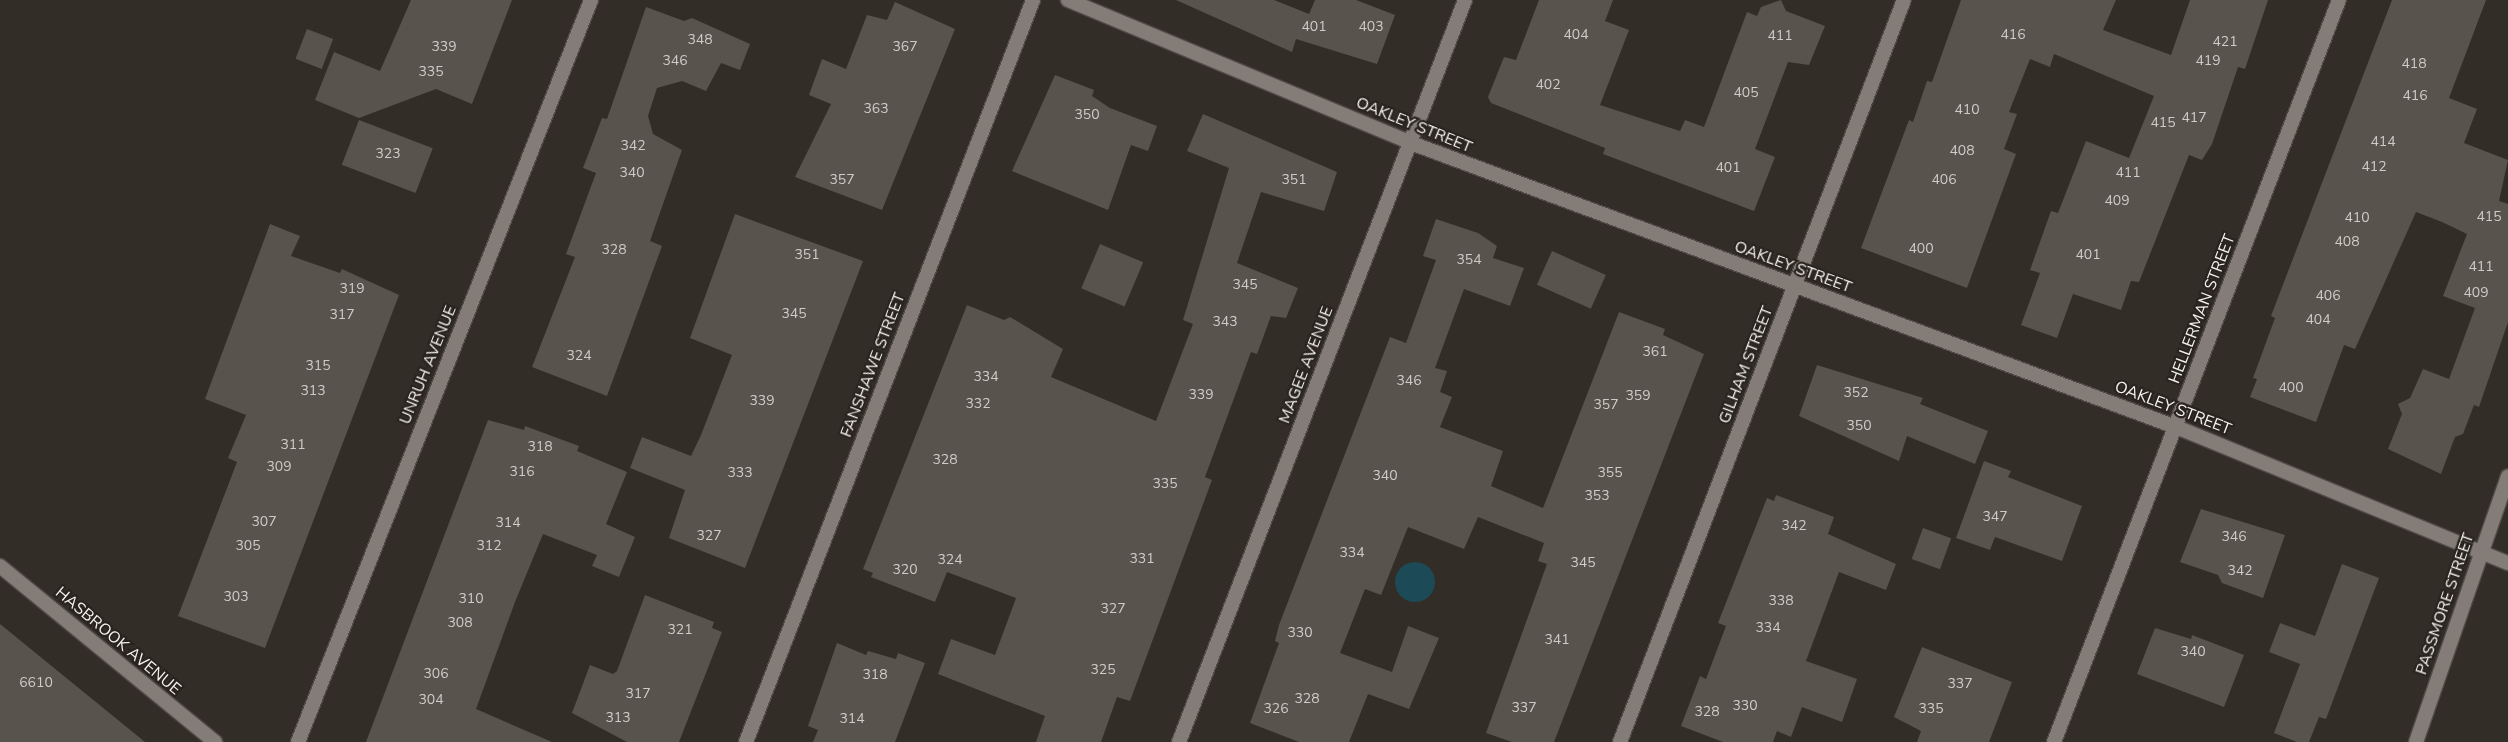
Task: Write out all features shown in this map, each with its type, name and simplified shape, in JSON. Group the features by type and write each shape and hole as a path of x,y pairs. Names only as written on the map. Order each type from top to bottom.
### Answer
{"street":[{"name":"UNRUH AVENUE","path":"298,742 591,0"},
{"name":"FANSHAWE STREET","path":"746,742 1033,0"},
{"name":"OAKLEY STREET","path":"1068,0 1410,144 2176,427 2508,563"},
{"name":"MAGEE AVENUE","path":"1179,742 1464,0"},
{"name":"GILHAM STREET","path":"1620,742 1904,0"},
{"name":"HELLERMAN STREET","path":"2054,742 2339,0"},
{"name":"PASSMORE STREET","path":"2416,742 2508,477"},
{"name":"HASBROOK AVENUE","path":"0,566 215,742"}],"water":[{"path":"1415,562 1429,568 1435,582 1429,596 1415,602 1401,596 1395,582 1401,568"}],"building":[{"path":"411,0 512,0 472,104 436,89 359,118 315,100 334,52 380,71"},
{"path":"1176,0 1274,0 1309,14 1315,0 1356,0 1395,15 1377,64 1296,39 1292,52"},
{"path":"1539,0 1613,0 1605,21 1629,30 1600,105 1680,131 1685,120 1704,127 1747,12 1757,16 1761,7 1781,0 1786,11 1825,26 1809,65 1788,62 1755,149 1775,157 1754,211 1603,154 1605,148 1491,103 1488,97 1504,57 1516,60"},
{"path":"1961,0 2116,0 2103,30 2171,55 2190,0 2268,0 2245,69 2238,67 2212,144 2202,160 2189,155 2139,282 2131,281 2121,310 2073,294 2057,338 2021,325 2040,273 2030,270 2051,211 2058,213 2086,141 2129,158 2154,96 2054,54 2050,67 2030,59 2009,112 2017,114 2004,149 2016,154 1967,288 1861,248 1909,120 1913,122 1927,81 1932,82"},
{"path":"2392,0 2486,0 2449,98 2477,109 2464,143 2508,160 2499,201 2508,204 2508,322 2479,407 2474,405 2463,434 2455,437 2441,474 2388,449 2402,414 2398,404 2410,398 2423,369 2449,379 2475,308 2443,296 2467,234 2442,222 2416,212 2355,349 2344,345 2316,422 2250,397 2257,379 2253,378 2275,318 2271,316"},
{"path":"895,2 955,29 882,210 795,177 831,104 809,95 822,59 846,69 867,15 887,20"},
{"path":"646,7 684,21 692,18 750,44 740,70 721,63 706,91 682,81 657,88 648,116 653,134 682,150 650,241 662,246 607,396 532,367 575,257 566,254 596,173 583,168 602,118 607,119"},
{"path":"307,29 333,39 322,69 296,59"},
{"path":"1055,75 1094,90 1092,96 1110,108 1157,126 1148,151 1131,145 1108,210 1012,171"},
{"path":"1203,114 1337,172 1324,211 1261,192 1237,263 1298,288 1286,318 1271,316 1257,354 1251,352 1205,477 1212,480 1130,701 1117,697 1101,742 1036,742 1045,716 938,674 951,639 995,655 1016,598 947,572 935,602 871,577 873,573 863,569 967,305 1004,320 1010,317 1063,349 1051,377 1156,421 1193,324 1183,320 1229,168 1187,151"},
{"path":"359,120 433,148 416,193 342,165"},
{"path":"735,214 863,261 745,568 669,538 685,490 630,468 642,437 691,456 701,435 732,355 690,338"},
{"path":"1436,219 1478,233 1497,246 1493,258 1524,268 1510,306 1464,289 1435,368 1447,371 1440,392 1452,397 1440,427 1503,451 1491,486 1543,508 1619,312 1665,329 1663,335 1704,354 1554,742 1512,742 1486,733 1547,564 1538,561 1544,543 1478,517 1464,549 1408,527 1381,595 1365,589 1340,653 1392,672 1408,626 1439,638 1409,709 1368,694 1349,742 1299,742 1250,723 1279,643 1275,641 1279,625 1390,337 1406,343 1436,260 1423,256"},
{"path":"270,224 300,236 291,256 340,273 342,269 399,295 265,648 178,616 237,462 228,458 246,415 205,399"},
{"path":"1100,244 1143,262 1125,307 1081,288"},
{"path":"1552,251 1606,275 1591,309 1537,285"},
{"path":"1817,365 1923,398 1920,404 1988,431 1975,464 1907,436 1899,461 1799,416"},
{"path":"488,420 524,430 525,426 579,446 577,451 627,472 606,524 635,537 619,577 592,566 597,555 543,534 515,602 476,709 552,742 366,742"},
{"path":"1984,461 2011,471 2008,477 2082,506 2062,561 1995,537 1990,550 1956,538"},
{"path":"1776,495 1834,517 1828,534 1896,564 1886,590 1839,572 1806,661 1857,679 1842,722 1802,707 1791,737 1777,731 1773,742 1723,742 1681,726 1700,676 1706,679 1726,626 1718,623 1767,498 1774,501"},
{"path":"2201,509 2285,535 2263,598 2222,583 2218,575 2180,562"},
{"path":"1923,528 1951,538 1940,569 1912,559"},
{"path":"2342,564 2379,578 2326,719 2319,717 2309,742 2297,742 2274,733 2300,664 2269,652 2280,623 2315,636"},
{"path":"645,595 714,622 712,628 722,632 679,742 627,742 572,713 590,665 613,674 617,671"},
{"path":"0,624 145,742 0,742"},
{"path":"2155,628 2191,639 2192,635 2244,655 2224,707 2137,674"},
{"path":"837,643 866,655 868,651 896,659 898,653 925,663 895,742 813,742 818,730 808,726"},
{"path":"1922,647 2012,682 1989,742 1917,742 1921,731 1894,717"}]}
